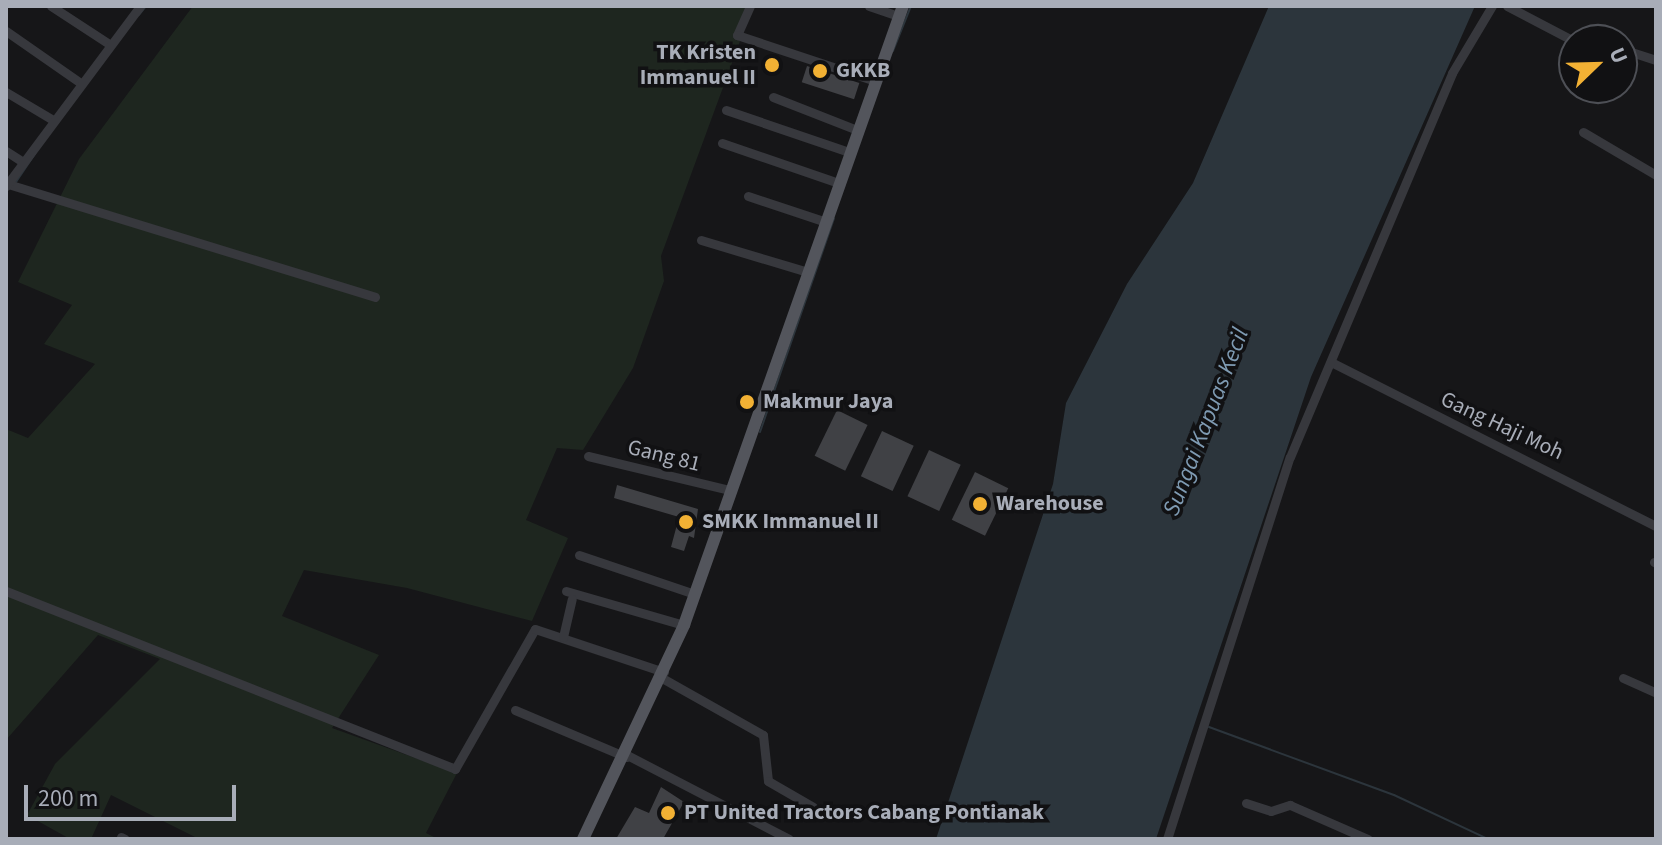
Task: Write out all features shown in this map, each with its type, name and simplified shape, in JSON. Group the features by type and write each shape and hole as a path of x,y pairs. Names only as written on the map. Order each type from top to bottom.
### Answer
{"main road":[{"path":"583,839 626,756 684,625 900,11"}],"street":[{"path":"51,6 109,44"},
{"path":"140,6 79,82 7,185 375,297"},
{"path":"750,6 737,35 875,81"},
{"path":"869,6 900,11"},
{"path":"1167,839 1234,647 1282,480 1452,73 1492,6"},
{"path":"1507,6 1558,33"},
{"path":"6,31 79,82"},
{"path":"6,92 53,120"},
{"path":"773,97 857,130"},
{"path":"726,110 849,152"},
{"path":"1583,132 1656,175"},
{"path":"722,143 839,183"},
{"path":"6,151 23,162"},
{"path":"748,196 826,222"},
{"path":"701,240 808,272"},
{"name":"Gang Haji Moh","path":"1331,362 1656,526"},
{"name":"Gang 81","path":"588,456 730,490"},
{"path":"579,555 695,594"},
{"path":"6,591 455,769 535,629 663,675 763,735 768,781 813,807"},
{"path":"563,637 569,595 684,625"},
{"path":"1623,678 1656,693"},
{"path":"515,710 626,756 789,839"},
{"path":"1246,803 1271,811 1290,805 1368,839"}],"shaded area":[{"path":"193,6 753,6 661,256 664,281 633,368 583,450 557,448 526,520 568,538 532,621 407,588 304,570 282,616 379,655 332,728 457,773 426,833 438,839 199,839 111,795 91,839 70,839 27,815 55,764 160,659 98,635 6,740 6,429 28,438 95,364 44,344 72,305 18,282 79,159"}],"water":[{"name":"Sungai Kapuas Kecil","path":"1269,6 1475,6 1311,377 1156,839 936,839 1053,484 1066,403 1127,284 1193,183"}],"building":[{"name":"GKKB","path":"807,66 859,83 854,99 802,82"},
{"path":"837,410 868,425 845,471 815,456"},
{"path":"882,431 914,446 893,491 861,476"},
{"name":"Warehouse","path":"929,450 961,465 939,511 907,496"},
{"name":"Warehouse","path":"975,472 1008,488 985,536 952,520"},
{"name":"SMKK Immanuel II","path":"617,485 698,509 694,538 689,536 684,551 671,547 679,517 614,498"},
{"name":"PT United Tractors Cabang Pontianak","path":"661,787 684,802 663,839 616,839 635,807 649,813"}],"waterway":[{"path":"139,15 146,6"},
{"path":"893,51 911,6"},
{"path":"16,182 35,154"},
{"path":"760,432 834,218"},
{"path":"1209,727 1394,795 1488,839"}],"place":[{"name":"TK Kristen Immanuel II","path":"772,65"},
{"name":"GKKB","path":"820,71"},
{"name":"Makmur Jaya","path":"747,402"},
{"name":"Warehouse","path":"980,504"},
{"name":"SMKK Immanuel II","path":"686,522"},
{"name":"PT United Tractors Cabang Pontianak","path":"668,813"}]}
